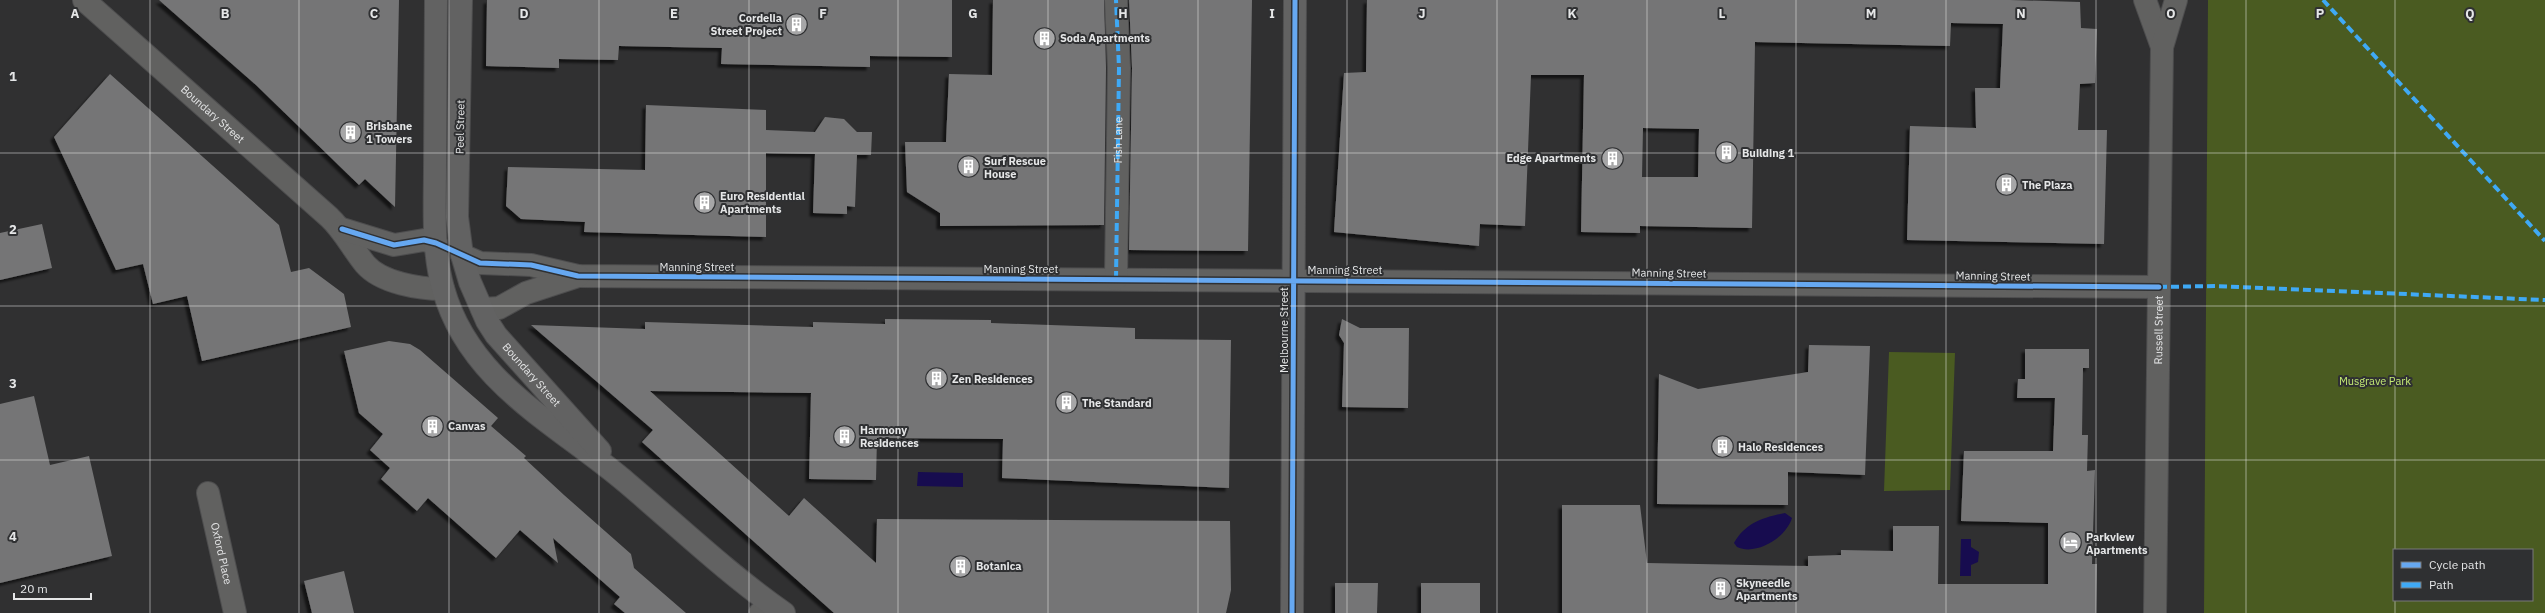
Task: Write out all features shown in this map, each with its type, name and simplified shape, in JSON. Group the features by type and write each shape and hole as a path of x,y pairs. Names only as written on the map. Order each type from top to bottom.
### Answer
{"street":[{"name":"Boundary Street","path":"84,0 342,229 366,265 384,277 407,286 443,289"},
{"path":"436,0 436,243 462,255"},
{"name":"Peel Street","path":"461,0 457,217 462,255"},
{"name":"Fish Lane","path":"1116,0 1119,68 1116,280"},
{"name":"Melbourne Street","path":"1292,613 1295,0"},
{"name":"Russell Street","path":"2145,0 2162,47"},
{"name":"Russell Street","path":"2155,613 2162,47 2176,0"},
{"name":"Boundary Street","path":"342,229 394,245 424,240 436,243 443,289 460,333 491,374 533,412 626,481 739,581 784,613"},
{"name":"Boundary Street","path":"462,255 487,321 506,346 626,481"},
{"name":"Manning Street","path":"462,255 480,263 531,265 578,276 2159,287"},
{"name":"Manning Street","path":"482,309 499,308 526,293 578,276"},
{"path":"443,289 482,309"},
{"name":"Oxford Place","path":"208,493 235,613"},
{"name":"Boundary Street","path":"739,581 761,612"}],"green space":[{"name":"Musgrave Park","path":"2208,0 2545,0 2545,613 2204,613"},
{"path":"1889,352 1955,353 1950,490 1884,491"}],"shaded area":[{"path":"918,472 963,473 963,487 917,486"},
{"path":"1785,513 1792,518 1789,525 1784,532 1769,543 1753,549 1745,549 1737,547 1734,543 1738,536 1749,526 1763,519"},
{"path":"1961,539 1971,539 1971,547 1979,552 1978,562 1971,565 1971,576 1960,576"}],"building":[{"name":"Brisbane 1 Towers","path":"159,0 399,0 395,207 365,179 359,185 256,85"},
{"path":"487,0 952,0 952,57 870,56 870,67 721,64 722,48 619,46 618,60 559,59 559,68 486,66"},
{"path":"993,0 1104,0 1106,68 1104,225 940,226 940,213 907,192 905,142 946,142 949,74 992,75"},
{"path":"1129,0 1252,0 1248,251 1129,250 1132,68"},
{"path":"1367,0 2010,0 2080,2 2081,28 2097,29 2095,83 2080,84 2078,130 2107,130 2104,244 1907,240 1910,126 1976,128 1975,88 2000,88 2003,24 1951,23 1950,46 1755,42 1752,228 1640,226 1640,233 1581,232 1584,75 1531,75 1525,226 1480,224 1479,246 1334,232 1344,73 1366,72","holes":["1643,128 1699,129 1698,177 1642,177"]},
{"path":"110,74 279,225 291,272 309,268 344,294 351,327 202,361 187,296 153,304 143,264 116,270 54,137"},
{"path":"646,105 766,110 766,130 815,132 825,117 844,119 857,132 872,132 871,155 857,155 855,207 847,206 847,214 813,213 815,154 766,153 766,237 584,232 585,222 521,219 506,206 508,167 645,170"},
{"path":"42,224 52,268 0,280 0,233"},
{"path":"885,319 991,320 991,323 1135,328 1135,339 1231,340 1229,488 1002,478 1003,439 877,438 876,480 809,479 811,393 650,391 789,516 804,498 876,563 877,519 1230,521 1231,590 1226,613 834,613 642,442 653,430 531,325 645,329 645,322 813,327 813,322 885,324"},
{"path":"1342,319 1360,328 1409,328 1408,408 1342,407 1344,343 1339,335"},
{"path":"389,341 410,344 420,350 498,418 491,426 526,456 524,458 564,495 631,554 634,568 686,613 625,613 614,604 620,597 553,538 558,563 520,530 496,558 428,498 417,511 381,479 390,468 370,450 383,434 359,413 344,351"},
{"name":"Halo Residences","path":"1809,345 1870,346 1865,475 1788,472 1788,505 1657,504 1659,374 1698,389 1808,372"},
{"path":"2025,349 2089,349 2089,368 2083,368 2082,435 2088,435 2087,471 2095,470 2092,564 2097,564 2096,613 1562,613 1562,505 1640,505 1647,563 1808,566 1808,556 1841,555 1841,550 1893,551 1893,526 1939,526 1938,584 2048,584 2048,523 1961,521 1964,451 2053,451 2055,398 2017,398 2018,379 2025,379"},
{"path":"34,396 50,465 89,456 112,556 0,583 0,404"},
{"path":"344,571 354,613 312,613 304,581"},
{"path":"1335,583 1378,583 1377,613 1335,613"},
{"path":"1421,583 1480,583 1480,613 1421,613"}],"marked path":[{"path":"1116,0 1119,68 1116,279"},
{"path":"2323,0 2545,241"},
{"path":"2159,287 2216,286 2545,300"}],"cycle path":[{"path":"1292,613 1295,0"},
{"path":"342,229 394,245 424,240 436,243 480,263 531,265 578,276 2159,287"}],"place":[{"name":"Cordelia Street Project","path":"797,24"},
{"name":"Soda Apartments","path":"1045,38"},
{"name":"Brisbane 1 Towers","path":"350,132"},
{"name":"Building 1","path":"1726,153"},
{"name":"Edge Apartments","path":"1612,158"},
{"name":"Surf Rescue House","path":"968,167"},
{"name":"The Plaza","path":"2007,185"},
{"name":"Euro Residential Apartments","path":"705,202"},
{"name":"Zen Residences","path":"937,379"},
{"name":"The Standard","path":"1067,403"},
{"name":"Canvas","path":"432,426"},
{"name":"Harmony Residences","path":"844,436"},
{"name":"Halo Residences","path":"1723,447"},
{"name":"Parkview Apartments","path":"2070,543"},
{"name":"Botanica","path":"960,566"},
{"name":"Skyneedle Apartments","path":"1720,589"}]}
